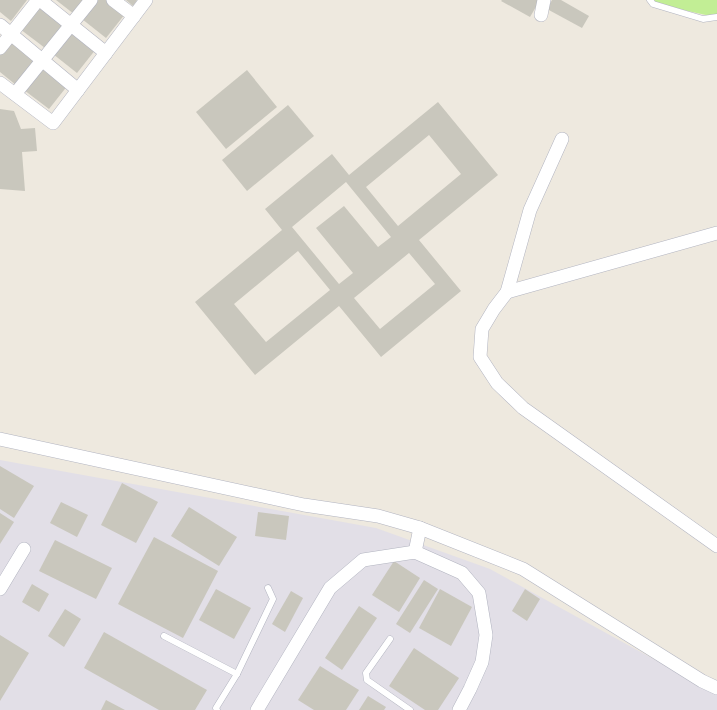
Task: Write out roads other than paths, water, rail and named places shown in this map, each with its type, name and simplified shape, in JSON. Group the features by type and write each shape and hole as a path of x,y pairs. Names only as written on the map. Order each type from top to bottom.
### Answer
{"street":[{"path":"0,48 39,0 106,53"},
{"path":"15,94 91,0"},
{"path":"113,0 134,16"},
{"path":"0,83 53,124 146,0"},
{"path":"541,15 544,0"},
{"path":"0,25 78,90"},
{"path":"562,139 530,210 507,292 494,308 482,329 480,357 497,383 523,408 717,546"},
{"path":"507,292 717,233"},
{"path":"0,439 304,505 378,516 420,528 523,569 717,688"},
{"path":"415,552 420,528"},
{"path":"0,589 24,549"},
{"path":"257,710 330,588 363,560 415,552 462,573 479,594 486,635 482,662 470,689 458,710"}],"lane":[{"path":"650,0 653,4 703,19 717,17"},
{"path":"217,710 216,708 237,674 273,599 268,588"},
{"path":"164,636 237,674"},
{"path":"390,639 366,673 367,680 410,710"}]}
